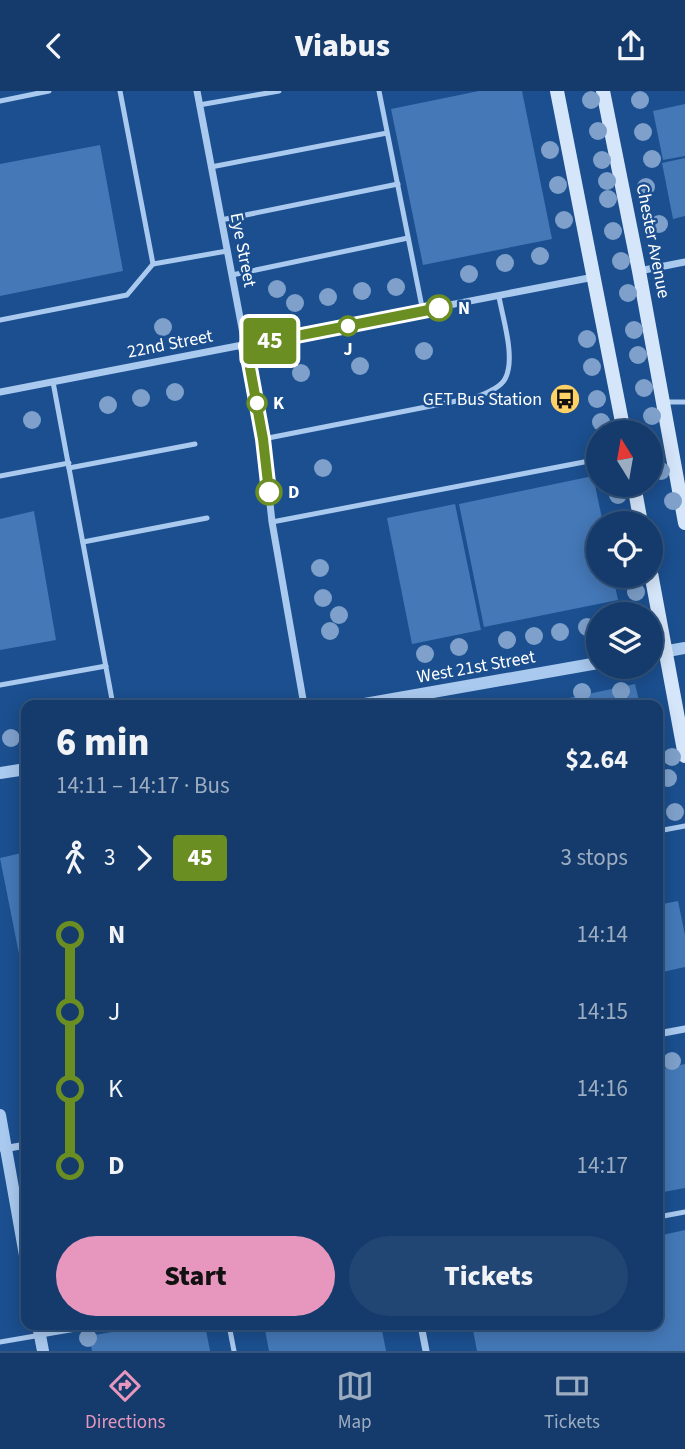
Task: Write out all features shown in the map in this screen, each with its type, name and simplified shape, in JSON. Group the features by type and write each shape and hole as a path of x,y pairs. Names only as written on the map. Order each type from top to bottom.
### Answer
{"main road":[{"path":"557,91 620,420"},
{"name":"Chester Avenue","path":"603,91 685,523"},
{"path":"654,588 685,756"}],"street":[{"name":"Eye Street","path":"197,91 263,439 272,522 303,700"},
{"path":"639,271 685,262"},
{"name":"22nd Street","path":"0,392 594,277"},
{"path":"663,652 685,648"},
{"name":"West 21st Street","path":"387,700 586,665"},
{"path":"0,773 21,770"},
{"path":"663,1033 685,1029"},
{"path":"0,1115 3,1149 21,1237"},
{"path":"3,1149 21,1146"},
{"path":"39,1330 43,1351"},
{"path":"422,1330 426,1351"}],"lane":[{"path":"0,101 49,91"},
{"path":"120,91 153,264"},
{"path":"200,105 279,91"},
{"path":"379,91 423,312"},
{"path":"211,167 387,133"},
{"path":"221,220 398,184"},
{"path":"232,275 408,238"},
{"path":"0,320 127,295 153,264 228,251"},
{"path":"263,439 477,397 494,389 504,381 508,366 508,348 499,297"},
{"path":"54,382 112,700"},
{"path":"663,402 685,402"},
{"path":"0,475 195,444"},
{"path":"272,522 586,462"},
{"path":"83,542 207,518"},
{"path":"0,685 106,666"},
{"path":"663,830 685,826"},
{"path":"663,1216 685,1212"},
{"path":"0,1342 39,1330"},
{"path":"230,1330 234,1351"}],"building":[{"path":"479,91 522,91 552,239 423,265 391,109"},
{"path":"685,104 685,156 663,160 653,111"},
{"path":"100,145 123,271 0,296 0,164"},
{"path":"685,158 685,216 673,219 662,163"},
{"path":"586,477 586,497 597,497 600,511 586,511 586,588 616,588 618,600 586,602 586,606 484,627 459,504"},
{"path":"455,504 481,630 412,644 387,518"},
{"path":"34,511 56,640 0,650 0,519"},
{"path":"635,684 639,700 560,700"},
{"path":"21,853 21,954 19,954 0,858"},
{"path":"678,901 685,935 685,967 663,972 663,904"},
{"path":"685,1064 685,1188 663,1192 663,1069"},
{"path":"685,1230 685,1351 477,1351 473,1330 663,1330 663,1235"},
{"path":"123,1330 206,1330 210,1351 92,1351 89,1336"},
{"path":"265,1330 382,1330 386,1351 269,1351"}],"bus line":[{"name":"45","path":"269,492 263,439 246,346 439,308"}],"place":[{"name":"N","path":"439,308"},
{"name":"J","path":"348,326"},
{"name":"GET Bus Station","path":"565,399"},
{"name":"K","path":"257,403"},
{"name":"D","path":"269,492"}]}
